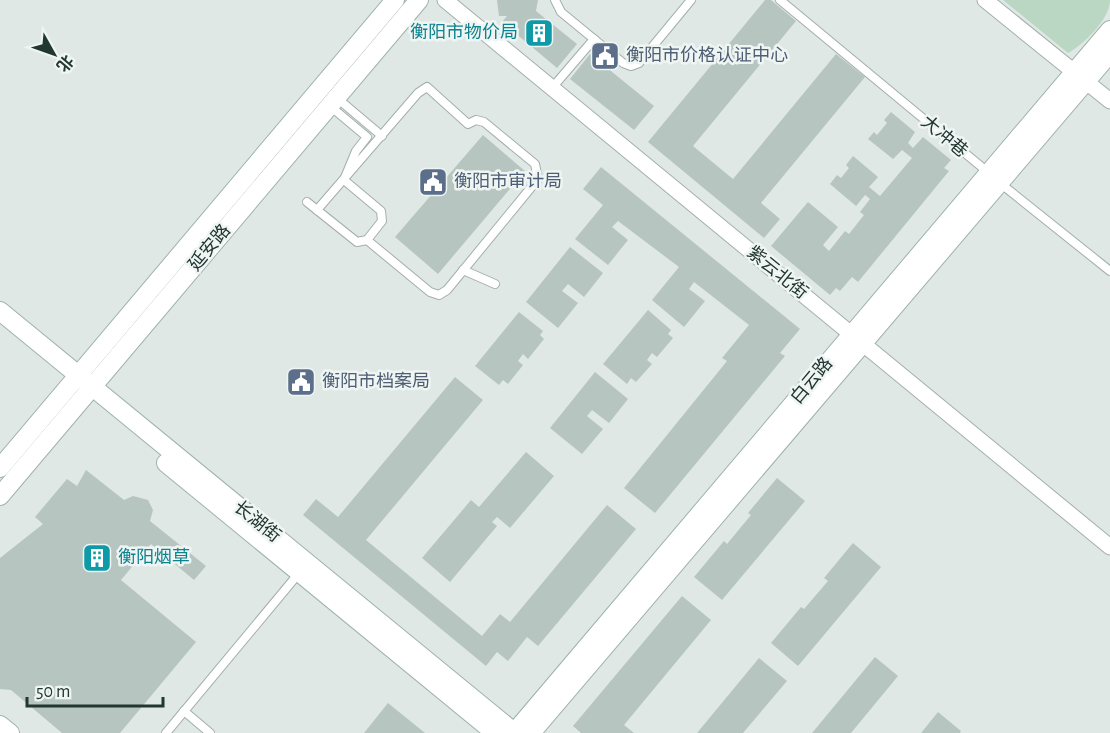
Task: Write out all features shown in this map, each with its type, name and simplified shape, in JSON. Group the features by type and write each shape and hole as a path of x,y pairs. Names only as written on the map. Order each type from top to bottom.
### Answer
{"main road":[{"name":"延安路","path":"0,496 81,386 395,0"},
{"name":"延安路","path":"0,468 81,386 333,102 419,0"},
{"name":"白云路","path":"514,733 857,339 1080,77 1110,30"},
{"name":"白云路","path":"1080,77 1110,53"},
{"name":"长湖街","path":"0,311 81,386 299,573 495,733"},
{"name":"长湖街","path":"0,327 81,386 514,733"},
{"name":"白云路","path":"531,733 857,339"},
{"path":"0,725 10,733"}],"street":[{"name":"紫云北街","path":"445,0 1110,547"},
{"path":"985,0 1110,101"}],"lane":[{"path":"555,0 561,12 623,63 631,66 639,63 691,0"},
{"name":"大冲巷","path":"780,0 1110,271"},
{"path":"552,88 594,39"},
{"path":"317,210 418,93 427,87 468,124 476,120 484,122 535,164 538,179 447,290 439,295 430,292 367,240"},
{"path":"333,102 382,136"},
{"path":"333,102 367,137 357,151 344,180"},
{"path":"307,202 357,242 367,240 382,221 381,211 344,180"},
{"path":"464,270 495,284"},
{"path":"166,733 299,573"},
{"path":"184,711 210,733"}],"green space":[{"path":"1003,0 1110,0 1101,23 1081,44 1068,53"}],"building":[{"name":"衡阳市物价局","path":"497,0 538,0 536,11 577,44 557,68 502,22 507,16 499,16"},
{"path":"765,0 771,0 796,21 693,146 733,179 836,54 865,77 761,203 780,219 764,238 648,142"},
{"path":"590,54 654,106 634,130 570,79"},
{"path":"891,112 915,132 908,143 913,148 923,137 951,160 944,168 949,171 858,282 852,277 840,291 836,288 830,295 771,246 808,202 838,227 823,245 829,251 845,231 849,234 864,215 860,212 870,199 865,195 856,206 830,184 837,175 841,178 849,168 846,165 853,156 878,177 869,187 880,196 912,158 902,150 893,159 868,139 874,132 877,135 887,123 884,120"},
{"path":"483,135 525,171 438,274 395,237"},
{"path":"601,167 800,329 780,353 785,356 655,513 624,488 727,361 722,358 749,325 694,282 689,289 705,301 684,327 652,300 679,267 618,221 612,227 628,240 608,265 575,239 603,205 583,189"},
{"path":"570,247 603,273 584,297 568,284 562,291 578,303 558,328 526,302"},
{"path":"648,310 671,330 668,334 673,338 657,357 652,353 647,360 652,364 636,382 631,378 627,384 603,364"},
{"path":"519,312 543,331 540,335 544,339 528,359 523,354 518,361 523,365 508,384 503,380 499,385 475,366"},
{"path":"595,372 628,399 609,423 592,410 587,416 603,429 582,454 550,428"},
{"path":"455,377 483,400 366,540 482,636 500,614 510,622 607,505 636,529 538,646 527,637 508,661 497,652 486,666 303,515 316,499 338,517"},
{"path":"526,452 554,476 510,528 497,517 492,522 497,526 450,582 422,558 471,500 479,507"},
{"path":"86,470 124,500 133,496 148,500 153,510 150,521 206,566 194,580 151,544 121,580 196,642 120,733 62,733 11,690 0,689 0,558 43,524 35,517 67,479 77,486"},
{"path":"777,478 805,501 722,600 694,577 724,541 727,544 751,515 748,513"},
{"path":"853,543 881,567 798,666 771,643 801,607 804,609 828,581 824,578"},
{"path":"682,596 711,620 624,725 634,733 581,733 573,726"},
{"path":"875,657 898,676 851,733 812,733"},
{"path":"759,658 787,681 743,733 697,733"},
{"path":"388,703 425,733 364,733"},
{"path":"938,712 961,731 960,733 921,733"}],"place":[{"name":"衡阳市物价局","path":"539,33"},
{"name":"衡阳市价格认证中心","path":"605,56"},
{"name":"衡阳市审计局","path":"433,182"},
{"name":"衡阳市档案局","path":"301,382"},
{"name":"衡阳烟草","path":"97,558"}]}
